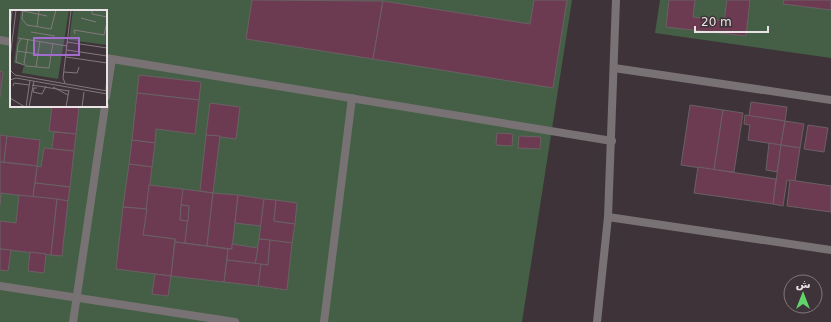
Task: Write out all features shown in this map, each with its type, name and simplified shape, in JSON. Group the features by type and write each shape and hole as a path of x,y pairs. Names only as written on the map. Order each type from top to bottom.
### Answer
{"street":[{"path":"597,322 608,218 616,0"},
{"path":"0,40 10,42"},
{"path":"107,84 109,58 612,141"},
{"path":"614,68 831,100"},
{"path":"324,322 352,98"},
{"path":"73,322 105,107"},
{"path":"608,218 831,250"},
{"path":"0,286 235,322"}],"green space":[{"path":"0,0 572,0 522,322 0,322"},
{"path":"660,0 831,0 831,58 655,33"}],"building":[{"path":"252,0 383,1 373,59 246,39"},
{"path":"534,0 567,0 553,88 373,59 383,1 530,24"},
{"path":"669,0 695,0 693,17 724,21 727,0 750,0 746,36 666,27"},
{"path":"784,0 831,0 831,10 783,4"},
{"path":"0,71 3,72 0,97"},
{"path":"139,75 201,82 199,100 137,93"},
{"path":"137,93 199,100 195,134 156,129 155,143 132,140"},
{"path":"751,102 787,107 785,121 749,116"},
{"path":"210,103 240,107 236,139 206,135"},
{"path":"690,105 723,110 714,170 681,165"},
{"path":"52,107 79,107 76,134 49,131"},
{"path":"723,110 743,113 734,172 714,170"},
{"path":"745,115 785,121 781,145 748,140 750,125 744,124"},
{"path":"785,121 804,124 800,148 781,145"},
{"path":"808,125 828,128 824,152 804,149"},
{"path":"54,132 76,134 74,151 52,149"},
{"path":"497,133 513,134 512,146 496,145"},
{"path":"0,135 7,136 4,162 0,162"},
{"path":"206,135 220,136 213,193 200,191"},
{"path":"7,136 40,140 37,166 4,162"},
{"path":"519,136 541,137 540,149 518,148"},
{"path":"132,140 155,143 152,167 129,164"},
{"path":"769,143 781,145 777,172 766,170"},
{"path":"781,145 800,148 795,181 787,180 783,206 773,204"},
{"path":"44,148 74,151 70,187 35,183 37,166 41,167"},
{"path":"0,162 37,166 33,197 1,193 0,205"},
{"path":"129,164 152,167 147,209 123,207"},
{"path":"698,167 776,179 773,204 694,193"},
{"path":"790,180 831,186 831,212 787,206"},
{"path":"35,183 70,187 68,201 33,197"},
{"path":"149,185 183,189 180,220 188,221 185,243 175,242 175,239 143,235"},
{"path":"183,189 213,193 207,246 185,243 189,206 181,205"},
{"path":"213,193 238,195 232,249 207,246"},
{"path":"19,195 57,199 51,255 0,249 0,221 16,223"},
{"path":"238,195 264,199 261,226 235,223"},
{"path":"57,199 68,201 62,256 51,255"},
{"path":"264,199 276,200 274,221 295,224 292,243 259,239"},
{"path":"276,200 297,203 295,224 274,221"},
{"path":"181,205 189,206 188,221 180,220"},
{"path":"123,207 147,209 143,235 175,239 171,276 116,269"},
{"path":"259,239 270,240 268,265 255,264"},
{"path":"270,240 292,243 287,290 258,286 261,264 268,265"},
{"path":"175,242 228,249 224,282 171,276"},
{"path":"232,244 258,248 255,264 227,260 228,249 232,249"},
{"path":"0,249 11,250 8,271 0,270"},
{"path":"30,252 46,254 44,273 28,271"},
{"path":"227,260 261,264 258,286 224,282"},
{"path":"155,274 171,276 168,296 152,294"}]}
